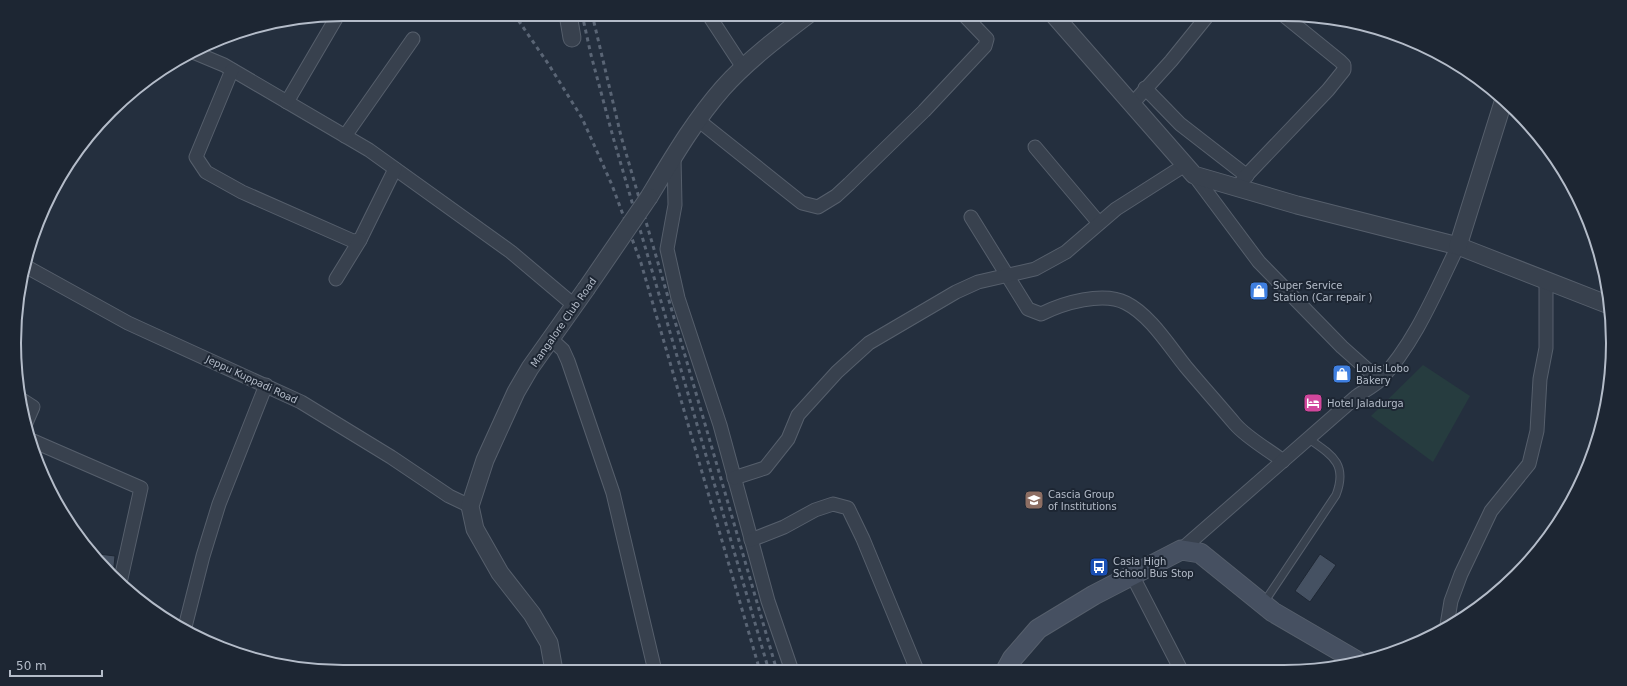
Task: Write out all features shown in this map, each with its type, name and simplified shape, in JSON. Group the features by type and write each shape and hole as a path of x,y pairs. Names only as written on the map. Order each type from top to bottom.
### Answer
{"main road":[{"path":"1009,665 1012,659 1038,629 1094,595 1181,550 1200,553 1273,612 1352,658"}],"street":[{"path":"287,102 334,21"},
{"path":"569,21 572,38"},
{"path":"713,21 744,69"},
{"name":"Mangalore Club Road","path":"470,506 485,460 516,392 649,197 698,120 724,87 774,41 800,21"},
{"path":"698,120 802,203 818,207 836,196 849,184 924,111 985,46 987,40 969,21"},
{"path":"1059,21 1190,170 1259,262 1342,346 1379,380"},
{"path":"1132,104 1171,61 1203,21"},
{"path":"1243,182 1344,70 1344,66 1340,61 1291,21"},
{"path":"345,136 413,38"},
{"path":"199,55 232,70 287,102 345,136 395,169 511,252 575,306"},
{"path":"232,70 196,157 206,172 242,192 312,224 353,242 360,240"},
{"path":"1145,88 1180,124 1243,182"},
{"path":"1181,550 1357,396 1379,380 1406,345 1435,294 1458,246 1502,106"},
{"path":"1035,147 1099,223"},
{"path":"674,157 675,205 667,249 678,298 720,425 768,600 790,665"},
{"path":"336,279 360,240 395,169"},
{"path":"734,478 765,468 788,439 798,415 837,372 869,343 956,292 978,282 1035,270 1066,252 1116,208 1190,170 1243,182 1297,205 1458,246 1603,302"},
{"path":"971,217 1028,309 1041,314 1057,306 1084,300 1110,298 1126,303 1146,318 1164,338 1236,426 1283,461"},
{"name":"Jeppu Kuppadi Road","path":"30,269 128,323 301,402 391,457 449,496 470,506"},
{"path":"1448,620 1451,601 1461,574 1491,511 1529,464 1537,431 1540,379 1546,348 1546,281"},
{"path":"551,339 562,350 568,361 605,464 654,665"},
{"path":"186,624 203,556 219,504 266,385"},
{"path":"27,403 33,407 29,415"},
{"path":"37,443 141,488 121,577"},
{"path":"751,540 784,527 815,510 833,504 848,508 863,538 915,665"},
{"path":"470,506 475,529 500,572 532,614 549,643 553,665"},
{"path":"1132,575 1179,665"}],"lane":[{"path":"1263,604 1336,495 1340,485 1341,474 1338,464 1328,452 1309,438"}],"green space":[{"path":"1423,365 1470,396 1433,462 1371,416"}],"building":[{"path":"100,554 115,556 114,569"},
{"path":"1320,554 1336,565 1310,602 1295,591"}],"railway":[{"path":"519,21 549,65 582,118 612,185 641,263 758,665"},
{"path":"584,21 613,137 767,665"},
{"path":"594,21 621,136 775,665"}],"place":[{"name":"Super Service Station (Car repair )","path":"1259,291"},
{"name":"Louis Lobo Bakery","path":"1342,374"},
{"name":"Hotel Jaladurga","path":"1313,403"},
{"name":"Cascia Group of Institutions","path":"1034,500"},
{"name":"Casia High School Bus Stop","path":"1099,567"}]}
